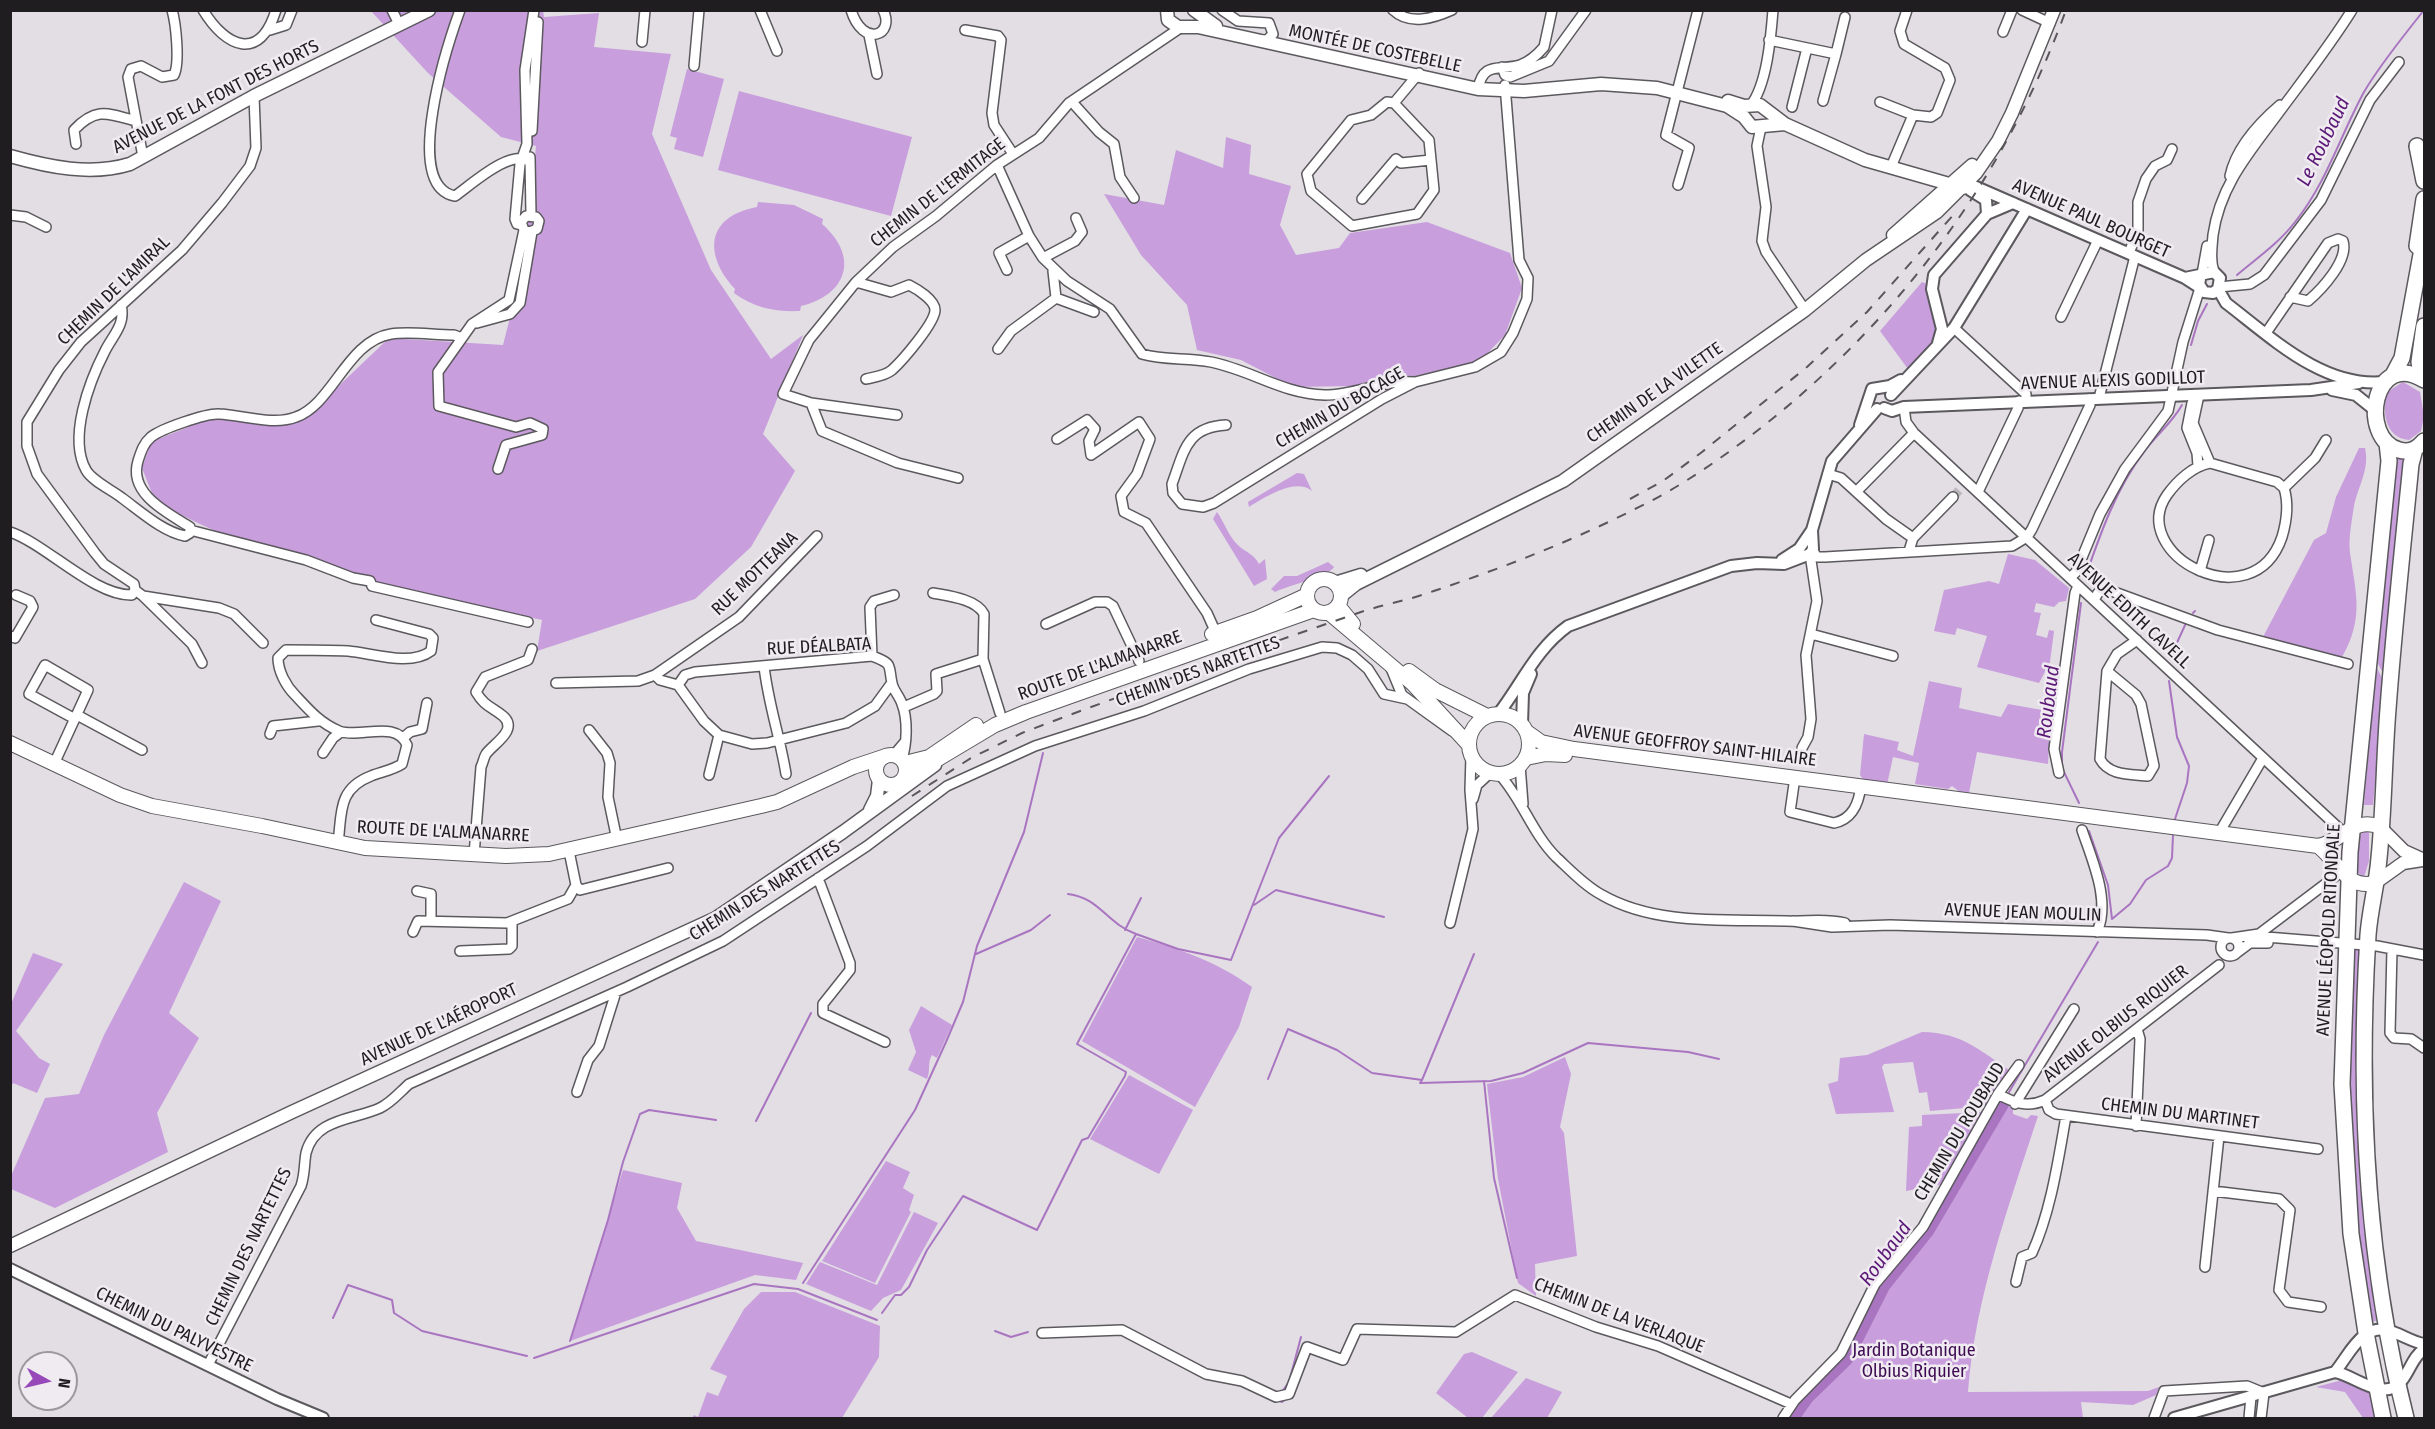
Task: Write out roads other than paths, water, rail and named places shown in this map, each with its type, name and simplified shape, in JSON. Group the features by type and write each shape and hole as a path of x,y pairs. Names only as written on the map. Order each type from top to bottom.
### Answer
{"highway":[{"path":"2417,146 2424,181"},
{"path":"2415,283 2424,199"},
{"path":"2376,411 2378,394 2402,358 2424,238"},
{"path":"2423,379 2419,362 2424,326"},
{"path":"2389,379 2404,373 2423,379"},
{"name":"AVENUE LÉOPOLD RITONDALE","path":"2376,411 2379,432 2386,443 2389,461 2348,830 2342,1043 2344,1142 2351,1234 2366,1333 2383,1419"},
{"path":"2386,443 2400,450 2421,446 2395,630 2376,883 2368,946 2364,1026 2368,1173 2373,1234 2387,1330 2406,1419"}],"main road":[{"name":"AVENUE DE LA FONT DES HORTS","path":"10,156 51,165 98,170 114,169 143,157 255,96 429,10"},
{"path":"1156,10 1168,17"},
{"path":"1184,26 1192,19 1193,10"},
{"name":"MONTÉE DE COSTEBELLE","path":"1193,10 1215,26 1349,56 1387,60 1419,74"},
{"path":"1960,184 1976,173 1998,141 2020,95 2054,10"},
{"name":"MONTÉE DE COSTEBELLE","path":"1168,17 1184,26 1478,86 1505,88 1601,84 1679,90 1757,117 1785,124 1865,160 1892,164 1960,184"},
{"path":"1960,184 2020,95"},
{"name":"MONTÉE DE COSTEBELLE","path":"1892,164 1940,180 1960,184"},
{"path":"1940,180 1940,197"},
{"name":"CHEMIN DE LA VILETTE","path":"1336,599 1361,575 1424,543 1452,536 1563,481 1805,310 1940,197 1960,184"},
{"name":"CHEMIN DE LA VILETTE","path":"1866,260 1926,220 1960,184"},
{"name":"ROUTE DE L'ALMANARRE","path":"10,743 152,806 261,825 365,848 526,856 569,851 777,802 843,772 929,757 959,736 1000,713 1216,633 1307,595 1311,586 1319,580 1336,599"},
{"path":"1307,595 1314,610 1336,599"},
{"path":"1336,599 1349,620 1414,675 1435,690 1493,714 1516,718 1525,728 1529,750 1523,762 1495,773 1483,769 1455,732 1413,684 1389,663 1336,599"},
{"name":"ROUTE DE L'ALMANARRE","path":"899,761 928,765 995,725 1026,712 1314,610"},
{"path":"1470,751 1473,728 1493,714"},
{"name":"AVENUE GEOFFROY SAINT-HILAIRE","path":"1525,728 1540,742 1551,745 1795,780"},
{"name":"AVENUE DE L'AÉROPORT","path":"10,1246 271,1122 716,918 955,750"},
{"name":"AVENUE GEOFFROY SAINT-HILAIRE","path":"1523,762 1557,754 1795,780 2318,846"},
{"path":"874,809 877,796 878,762 899,761 900,782 894,785"},
{"name":"ROUTE DE L'ALMANARRE","path":"843,772 863,771 894,785"},
{"name":"AVENUE DE L'AÉROPORT","path":"874,809 894,785"},
{"path":"2318,846 2330,843 2348,830 2369,823 2380,827 2404,851 2424,860"},
{"path":"2318,846 2346,872 2365,884 2376,883 2403,863 2424,860"}],"street":[{"path":"143,157 128,81 131,69 141,66 162,77 171,76 176,71 176,35 172,10"},
{"path":"203,10 219,33 236,42 256,41 270,30 286,25 292,10"},
{"path":"270,30 276,10"},
{"path":"392,10 399,24"},
{"path":"460,10 438,80 429,144 431,165 438,188 442,192 455,195 494,168 526,161"},
{"path":"531,215 526,161 525,70 534,10"},
{"path":"526,229 517,224 515,219 526,161 539,10"},
{"path":"642,42 645,10"},
{"path":"694,66 699,10"},
{"path":"760,10 777,51"},
{"path":"851,10 858,26 869,35 877,74"},
{"path":"869,35 877,34 884,29 886,21 883,10"},
{"path":"1222,10 1238,21 1269,23 1274,30 1271,38 1267,40 1243,37"},
{"path":"1393,10 1413,19 1432,18 1452,10"},
{"path":"1478,86 1481,76 1490,69 1521,64 1544,47 1552,10"},
{"path":"1502,67 1505,75 1510,76 1549,61 1586,10"},
{"path":"1678,185 1689,148 1666,135 1698,10"},
{"path":"1773,10 1762,81 1756,98 1757,146 1766,207 1762,241 1766,252 1805,310"},
{"path":"1880,102 1913,115 1931,117 1937,113 1950,80 1945,68 1904,44 1900,32 1907,10"},
{"path":"2003,32 2012,10"},
{"path":"2022,10 2050,23"},
{"path":"2352,10 2228,184 2220,202 2215,224 2211,259 2223,301 2266,333 2325,372 2359,383 2389,379"},
{"path":"1166,38 1168,17"},
{"path":"1823,101 1845,17"},
{"name":"CHEMIN DE L'ERMITAGE","path":"810,403 783,394 809,340 856,282 907,234 936,216 997,165 1039,138 1072,102 1184,26"},
{"path":"965,30 998,36 1001,40 992,113 994,125 1013,154"},
{"path":"1769,40 1836,54"},
{"path":"1792,107 1807,48"},
{"path":"2200,281 2210,293 2234,284 2250,284 2259,280 2312,213 2332,181 2370,100 2399,62"},
{"path":"1394,104 1419,74"},
{"name":"CHEMIN DU BOCAGE","path":"1226,425 1210,426 1193,435 1172,484 1173,493 1182,504 1203,507 1214,503 1382,399 1415,382 1461,372 1501,352 1513,333 1527,299 1528,278 1519,260 1505,88"},
{"name":"CHEMIN DE L'AMIRAL","path":"202,663 192,644 139,593 134,584 104,564 95,554 37,474 25,433 27,422 59,370 81,342 182,250 250,166 256,148 255,96"},
{"path":"1072,102 1099,132 1114,144 1120,177 1134,198"},
{"path":"1387,102 1394,104 1429,140 1434,190 1417,214 1352,226 1311,191 1307,174 1351,120 1371,115 1387,102"},
{"path":"76,144 74,130 86,117 105,113 136,121"},
{"path":"1892,164 1913,115"},
{"path":"2023,542 2095,399 2138,230 2138,202 2146,179 2155,166 2166,160 2172,149"},
{"path":"1362,199 1396,159 1401,163 1431,160"},
{"path":"997,165 1029,236 1043,258 1053,270 1110,309 1122,322 1137,350 1152,357 1208,361 1244,370 1282,387 1310,394 1339,395 1390,382 1415,382"},
{"name":"AVENUE PAUL BOURGET","path":"1976,173 1976,181 1984,189"},
{"name":"AVENUE PAUL BOURGET","path":"1960,184 1984,189 2185,278 2200,281"},
{"name":"AVENUE PAUL BOURGET","path":"1960,184 1983,197 1988,204 1987,214"},
{"path":"1936,345 1942,329 1932,289 1934,275 1987,214 2013,203"},
{"path":"1802,748 1808,737 1811,719 1806,674 1817,601 1807,549 1828,474 1836,456 1877,407 1954,328 2027,209"},
{"path":"10,215 26,217 46,227"},
{"path":"526,229 539,224 537,219 531,215"},
{"path":"498,469 506,445 542,435 543,429 530,423 516,427 439,406 438,372 472,324 508,300 526,229 524,218 531,215"},
{"path":"1043,258 1075,241 1082,232 1076,218"},
{"path":"2070,578 2076,572 2100,514 2120,478 2165,418 2174,395 2183,342 2208,242 2215,224"},
{"path":"1007,270 999,253 1029,236"},
{"path":"2266,333 2290,297 2328,243 2338,239 2343,241 2343,255 2315,295 2308,301 2290,297"},
{"path":"2061,317 2098,240"},
{"path":"1053,270 1056,298"},
{"path":"2216,273 2234,284"},
{"path":"2200,281 2216,273"},
{"path":"856,282 891,292 909,285 925,297 935,311 929,326 892,370 866,379"},
{"path":"1056,298 1094,312"},
{"path":"998,349 1011,331 1056,298"},
{"path":"122,305 122,323 105,352 88,392 77,450 87,472 148,517 178,535 185,536 190,533 190,530"},
{"path":"1941,319 1954,328 2026,394 1978,492"},
{"path":"462,338 454,335 390,334 377,339 352,358 313,407 296,417 255,418 216,413 152,436 142,448 136,468 140,486 154,505 190,527 190,530 306,560 353,578 370,580 372,586 528,622"},
{"name":"AVENUE ALEXIS GODILLOT","path":"1877,407 1892,411 1904,407 2323,389 2359,383"},
{"path":"1877,407 1868,394 1872,389 1889,394 1904,407"},
{"name":"AVENUE ALEXIS GODILLOT","path":"2323,389 2356,395 2376,411"},
{"path":"2196,395 2193,423 2210,463"},
{"path":"2196,395 2187,428 2197,453 2198,466"},
{"path":"810,403 897,415"},
{"path":"810,403 822,431 898,463 958,478"},
{"name":"AVENUE EDITH CAVELL","path":"1904,407 1906,422 1914,432 1964,485 1978,492 2016,526 2023,542 2070,578 2263,758 2348,830"},
{"path":"1057,439 1087,420 1095,429 1089,441 1091,455 1139,422 1150,439 1137,474 1121,496 1124,512 1146,523 1207,613 1216,633"},
{"path":"1857,491 1914,432"},
{"path":"2284,488 2315,458 2326,440"},
{"path":"2210,463 2277,482 2284,488 2288,504 2284,530 2272,557 2253,573 2234,578 2200,571 2168,547 2160,529 2160,510 2168,495 2198,466 2210,463"},
{"path":"1828,474 1841,478 1886,519 1913,538"},
{"path":"1909,551 1913,538 1953,497"},
{"path":"2016,526 2023,542"},
{"path":"10,532 93,581 124,595 139,593 219,608 234,614 263,643"},
{"name":"RUE MOTTEANA","path":"655,675 739,617 817,536"},
{"path":"2200,571 2210,540"},
{"path":"1807,549 1817,557 1825,557 2023,542"},
{"path":"1493,714 1534,660 1561,631 1598,613 1731,566 1770,562 1790,563 1807,549"},
{"path":"2059,773 2054,749 2075,593 2078,586"},
{"path":"2094,600 2103,590 2112,591 2218,630 2348,664"},
{"path":"933,593 956,597 982,609 984,614 983,659 1000,713"},
{"path":"10,636 15,638 33,607 30,601 16,595"},
{"path":"872,656 870,607 874,601 894,595"},
{"path":"1046,624 1095,602 1107,602 1113,606 1139,661"},
{"path":"1525,728 1525,686 1536,664 1567,635 1632,602"},
{"path":"376,620 429,634 433,638 431,651 420,657 402,658 348,651 286,650 278,658 280,672 291,691 318,720 341,732 357,734 388,731 404,738"},
{"path":"1811,634 1893,656"},
{"path":"2107,671 2136,695 2141,704 2154,766 2148,776 2115,772 2104,766 2100,759 2107,671 2117,654 2137,640"},
{"name":"CHEMIN DES NARTETTES","path":"208,1365 301,1185 306,1172 306,1153 323,1128 332,1122 380,1108 409,1084 616,992 723,941 960,780 1059,737 1144,711 1295,654 1322,647 1342,650 1364,665 1383,693 1389,696"},
{"path":"474,855 481,767 486,754 503,738 507,724 505,718 483,705 476,692 485,677 528,660 532,649"},
{"name":"RUE DÉALBATA","path":"678,686 685,675 695,672 872,656 888,665 892,673 891,684 904,707 906,740 899,761"},
{"path":"904,707 937,691 936,674 983,659"},
{"path":"1389,663 1398,687 1407,699 1455,732"},
{"path":"54,764 76,717 88,690 45,665 29,694 76,717 142,750"},
{"path":"764,666 769,705 780,740 786,774"},
{"path":"556,683 638,681 655,675 660,680 678,686 704,721 719,735 752,744 780,740 846,723 875,706 891,684"},
{"path":"1389,696 1398,687"},
{"path":"1389,696 1407,699"},
{"path":"404,738 410,732 422,729 427,703"},
{"path":"270,734 273,726 318,720"},
{"path":"589,730 607,753 610,763 608,797 617,840"},
{"path":"323,753 333,738 341,732"},
{"path":"709,775 719,735"},
{"path":"332,842 329,831 338,822 351,787 365,778 402,764 407,751 404,738"},
{"path":"1450,923 1471,841 1470,751"},
{"path":"2218,833 2263,758"},
{"name":"AVENUE JEAN MOULIN","path":"1523,762 1524,809"},
{"path":"1472,804 1478,785 1495,773"},
{"name":"AVENUE JEAN MOULIN","path":"1495,773 1524,809 1535,831 1554,854 1601,895 1626,906 1689,918 1793,921 1822,919 1851,924 2230,938"},
{"path":"1795,780 1790,812 1834,823 1840,822 1854,811 1861,788"},
{"path":"2082,830 2099,885 2103,915 2097,932"},
{"path":"569,851 576,885 580,890 668,868"},
{"path":"2254,936 2346,872"},
{"path":"818,878 850,963 850,970 823,1004 823,1013 885,1042"},
{"path":"413,932 418,921 507,923 568,898 576,885"},
{"path":"417,891 430,894 431,921"},
{"path":"460,951 509,949 512,946 512,921"},
{"name":"AVENUE JEAN MOULIN","path":"2194,936 2212,942 2221,952"},
{"path":"2294,941 2250,943 2230,957 2221,952 2221,943 2230,938 2254,936 2368,946 2424,955"},
{"path":"2230,938 2238,943 2238,952"},
{"path":"2392,949 2390,1033 2394,1038 2411,1039 2424,1048"},
{"name":"AVENUE OLBIUS RIQUIER","path":"2015,1104 2034,1104 2045,1100 2219,965"},
{"path":"577,1092 588,1060 599,1046 616,992"},
{"path":"1998,1094 2015,1104 2073,1009"},
{"path":"2136,1125 2140,1039 2137,1029"},
{"name":"CHEMIN DU ROUBAUD","path":"1783,1419 1791,1404 1841,1353 1875,1284 1923,1227 1998,1094 2019,1065"},
{"name":"CHEMIN DU MARTINET","path":"2045,1100 2049,1110 2066,1116 2318,1149"},
{"path":"2016,1282 2022,1257 2032,1253 2039,1237 2055,1180 2066,1116"},
{"path":"2205,1267 2219,1136"},
{"path":"2213,1191 2279,1199 2290,1210 2279,1290 2288,1302 2321,1307"},
{"name":"CHEMIN DU PALYVESTRE","path":"10,1269 323,1419"},
{"name":"CHEMIN DE LA VERLAQUE","path":"1042,1333 1122,1330 1206,1374 1242,1381 1276,1397 1289,1394 1307,1347 1343,1360 1357,1329 1456,1332 1515,1295 1596,1327 1658,1346 1791,1404"},
{"path":"2174,1419 2335,1372 2359,1338 2366,1333 2387,1330 2424,1344"},
{"path":"2335,1372 2377,1389 2398,1385 2413,1361 2424,1349"},
{"path":"2154,1419 2164,1391 2247,1386 2264,1393"},
{"path":"2261,1419 2264,1393"},
{"path":"2248,1419 2251,1397"}],"waterway":[{"name":"Le Roubaud","path":"2237,275 2282,237 2306,207 2325,175 2364,92 2385,60 2424,10"},
{"name":"Le Roubaud","path":"2191,345 2198,321 2207,304"},
{"name":"Roubaud","path":"2086,575 2125,481 2144,452 2174,418 2182,405"},
{"name":"Roubaud","path":"2079,803 2062,768 2062,752 2081,603"},
{"path":"2170,658 2186,623"},
{"path":"2169,681 2177,737 2189,766 2187,783 2175,819"},
{"path":"803,1283 915,1110 946,1042 963,1002 977,946 1024,832 1043,753"},
{"path":"882,1313 895,1295 901,1295 909,1287 927,1250 963,1196 1037,1230 1082,1140 1088,1138 1125,1076 1126,1072 1077,1044 1136,934 1178,949 1231,960 1279,838 1329,776"},
{"path":"2089,831 2108,885 2112,919 2130,904 2146,880 2168,866 2172,858 2173,835"},
{"path":"1254,905 1276,890 1384,917"},
{"path":"1068,894 1088,900 1117,924 1136,934"},
{"path":"1125,930 1141,898"},
{"path":"976,954 1031,930 1050,915"},
{"name":"Roubaud","path":"2009,1092 2098,942"},
{"path":"1422,1080 1474,954"},
{"path":"756,1121 811,1013"},
{"path":"1268,1079 1288,1029 1337,1050 1372,1073 1422,1080 1420,1083 1491,1081 1523,1073 1588,1043 1688,1052 1719,1059"},
{"path":"1484,1081 1494,1178 1517,1278"},
{"name":"Roubaud","path":"1792,1418 1807,1397 1846,1359 1883,1286 1927,1231 2002,1104"},
{"path":"570,1341 608,1220 623,1162 640,1114 649,1110 716,1120"},
{"path":"534,1358 754,1284 798,1289 877,1320"},
{"path":"333,1318 348,1285 392,1300 394,1313 422,1331 527,1356"},
{"path":"995,1331 1011,1337 1028,1332"},
{"path":"1281,1393 1289,1382 1301,1337"},
{"path":"1186,1368 1199,1376"},
{"path":"1278,1400 1282,1402 1288,1397"}],"tunnel":[{"path":"1953,497 1961,488"}],"railway":[{"path":"912,796 971,758 1022,733 1234,656 1361,612 1425,594 1532,555 1651,501 1710,465 1753,434 1805,391 1854,345 1899,296 1940,244 1977,190 2011,132 2041,73 2066,10"},
{"path":"1630,499 1663,481 1702,452 1807,367 1867,312 1955,213"}],"park label":[{"name":"Jardin Botanique Olbius Riquier","path":"1914,1361"}]}
